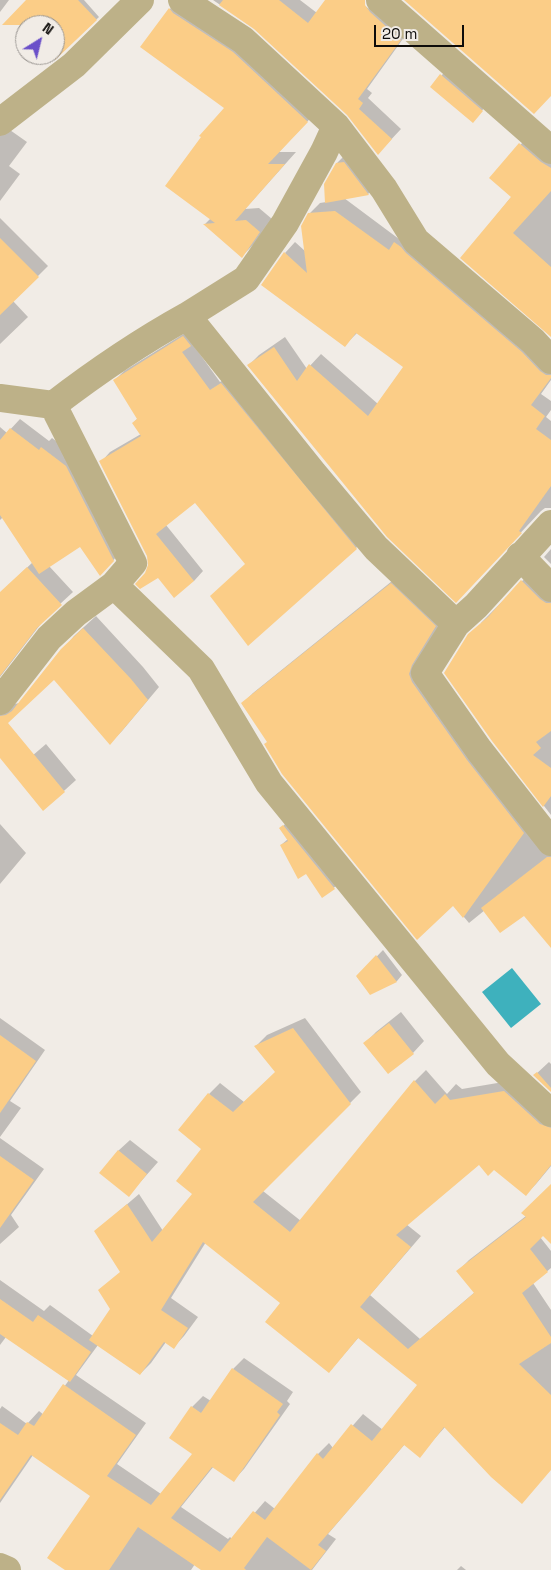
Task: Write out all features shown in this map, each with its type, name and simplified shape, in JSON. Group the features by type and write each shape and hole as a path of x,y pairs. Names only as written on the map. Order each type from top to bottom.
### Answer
{"street":[{"path":"0,122 74,65 140,0"},
{"path":"182,0 243,40 336,126 384,189 416,241 533,341 551,360"},
{"path":"380,0 551,150"},
{"path":"0,398 53,405 87,379 152,335 246,279 285,223 336,126"},
{"path":"186,316 376,548 456,624"},
{"path":"0,701 49,638 76,613 114,585 133,563 53,405"},
{"path":"551,524 476,606 456,624 426,673 480,750 551,842"},
{"path":"520,556 551,588"},
{"path":"114,585 201,669 269,783 498,1064 551,1113"},
{"path":"0,1567 7,1570"}],"water":[{"path":"512,968 541,1004 511,1028 482,992"}],"building":[{"path":"26,0 78,0 97,20 65,50 65,15 15,15 15,25 2,25"},
{"path":"223,0 279,0 308,23 325,0 365,0 365,5 370,12 401,40 358,99 363,103 359,109 392,139 378,155 347,115 254,29 219,5"},
{"path":"404,0 551,0 551,96 534,114"},
{"path":"169,8 173,13 233,52 308,122 268,164 285,164 235,221 246,220 260,232 242,258 203,224 215,223 165,186 201,137 199,136 224,108 140,47"},
{"path":"440,74 483,111 473,123 430,87"},
{"path":"519,143 551,168 551,191 513,233 551,267 551,337 460,258 511,197 489,178"},
{"path":"344,162 369,195 325,203 324,184 336,163"},
{"path":"335,211 389,250 394,242 401,247 522,352 540,371 546,375 551,375 551,378 531,405 545,416 536,429 551,440 551,486 519,531 522,533 456,603 387,537 247,365 274,347 297,381 309,364 368,416 403,367 356,333 345,347 261,285 284,252 307,273 301,226 308,213"},
{"path":"0,238 39,277 0,315"},
{"path":"183,336 191,346 182,352 210,390 221,383 357,549 248,646 210,596 245,564 195,503 156,534 194,581 174,598 158,578 140,589 135,584 145,573 148,565 147,556 99,461 141,436 132,423 137,419 113,380"},
{"path":"10,428 39,450 41,447 66,466 114,561 100,576 80,547 39,574 0,515 0,440"},
{"path":"27,567 62,605 37,628 0,676 0,592"},
{"path":"521,580 540,599 546,603 551,603 551,731 536,742 541,748 533,755 551,768 551,796 543,807 492,741 444,673 468,634 488,617"},
{"path":"391,583 436,626 412,665 409,674 412,682 467,760 524,833 463,918 453,906 417,940 282,774 264,744 267,742 241,703"},
{"path":"83,628 148,700 110,745 54,680 8,723 65,792 43,811 0,758 0,716 12,711 61,649"},
{"path":"283,825 335,889 322,898 306,874 298,879 280,845 288,841 279,828"},
{"path":"547,857 551,857 551,948 524,916 500,933 481,908"},
{"path":"376,955 397,982 370,995 356,976"},
{"path":"389,1023 414,1054 388,1074 363,1043"},
{"path":"293,1028 351,1104 253,1202 290,1232 414,1080 435,1104 445,1094 450,1100 504,1091 540,1124 551,1128 551,1165 526,1196 494,1170 488,1176 479,1165 396,1235 411,1247 360,1307 408,1349 474,1293 456,1271 526,1217 521,1213 551,1184 551,1244 543,1236 530,1249 548,1272 522,1293 551,1337 551,1343 519,1364 551,1395 551,1470 522,1504 491,1477 444,1427 420,1458 404,1445 318,1545 326,1551 311,1570 267,1537 244,1568 246,1570 201,1570 138,1527 109,1570 65,1570 47,1558 90,1496 31,1455 0,1500 0,1423 18,1435 27,1422 34,1426 63,1384 136,1435 107,1476 151,1505 192,1454 169,1438 191,1406 201,1413 232,1368 283,1404 277,1412 280,1415 234,1482 212,1467 171,1518 220,1552 253,1511 265,1520 317,1453 323,1459 351,1424 372,1441 417,1385 358,1338 329,1373 265,1322 280,1303 203,1242 161,1310 188,1328 174,1349 164,1342 140,1375 89,1340 110,1309 98,1290 120,1272 94,1231 127,1204 152,1242 192,1194 176,1181 201,1149 178,1130 208,1093 233,1112 275,1072 254,1046"},
{"path":"0,1035 36,1061 0,1113"},
{"path":"537,1072 551,1088 551,1092 533,1075"},
{"path":"118,1150 147,1174 129,1197 99,1173"},
{"path":"0,1156 34,1180 0,1228"},
{"path":"0,1299 33,1322 38,1315 91,1352 70,1382 0,1334"}]}
